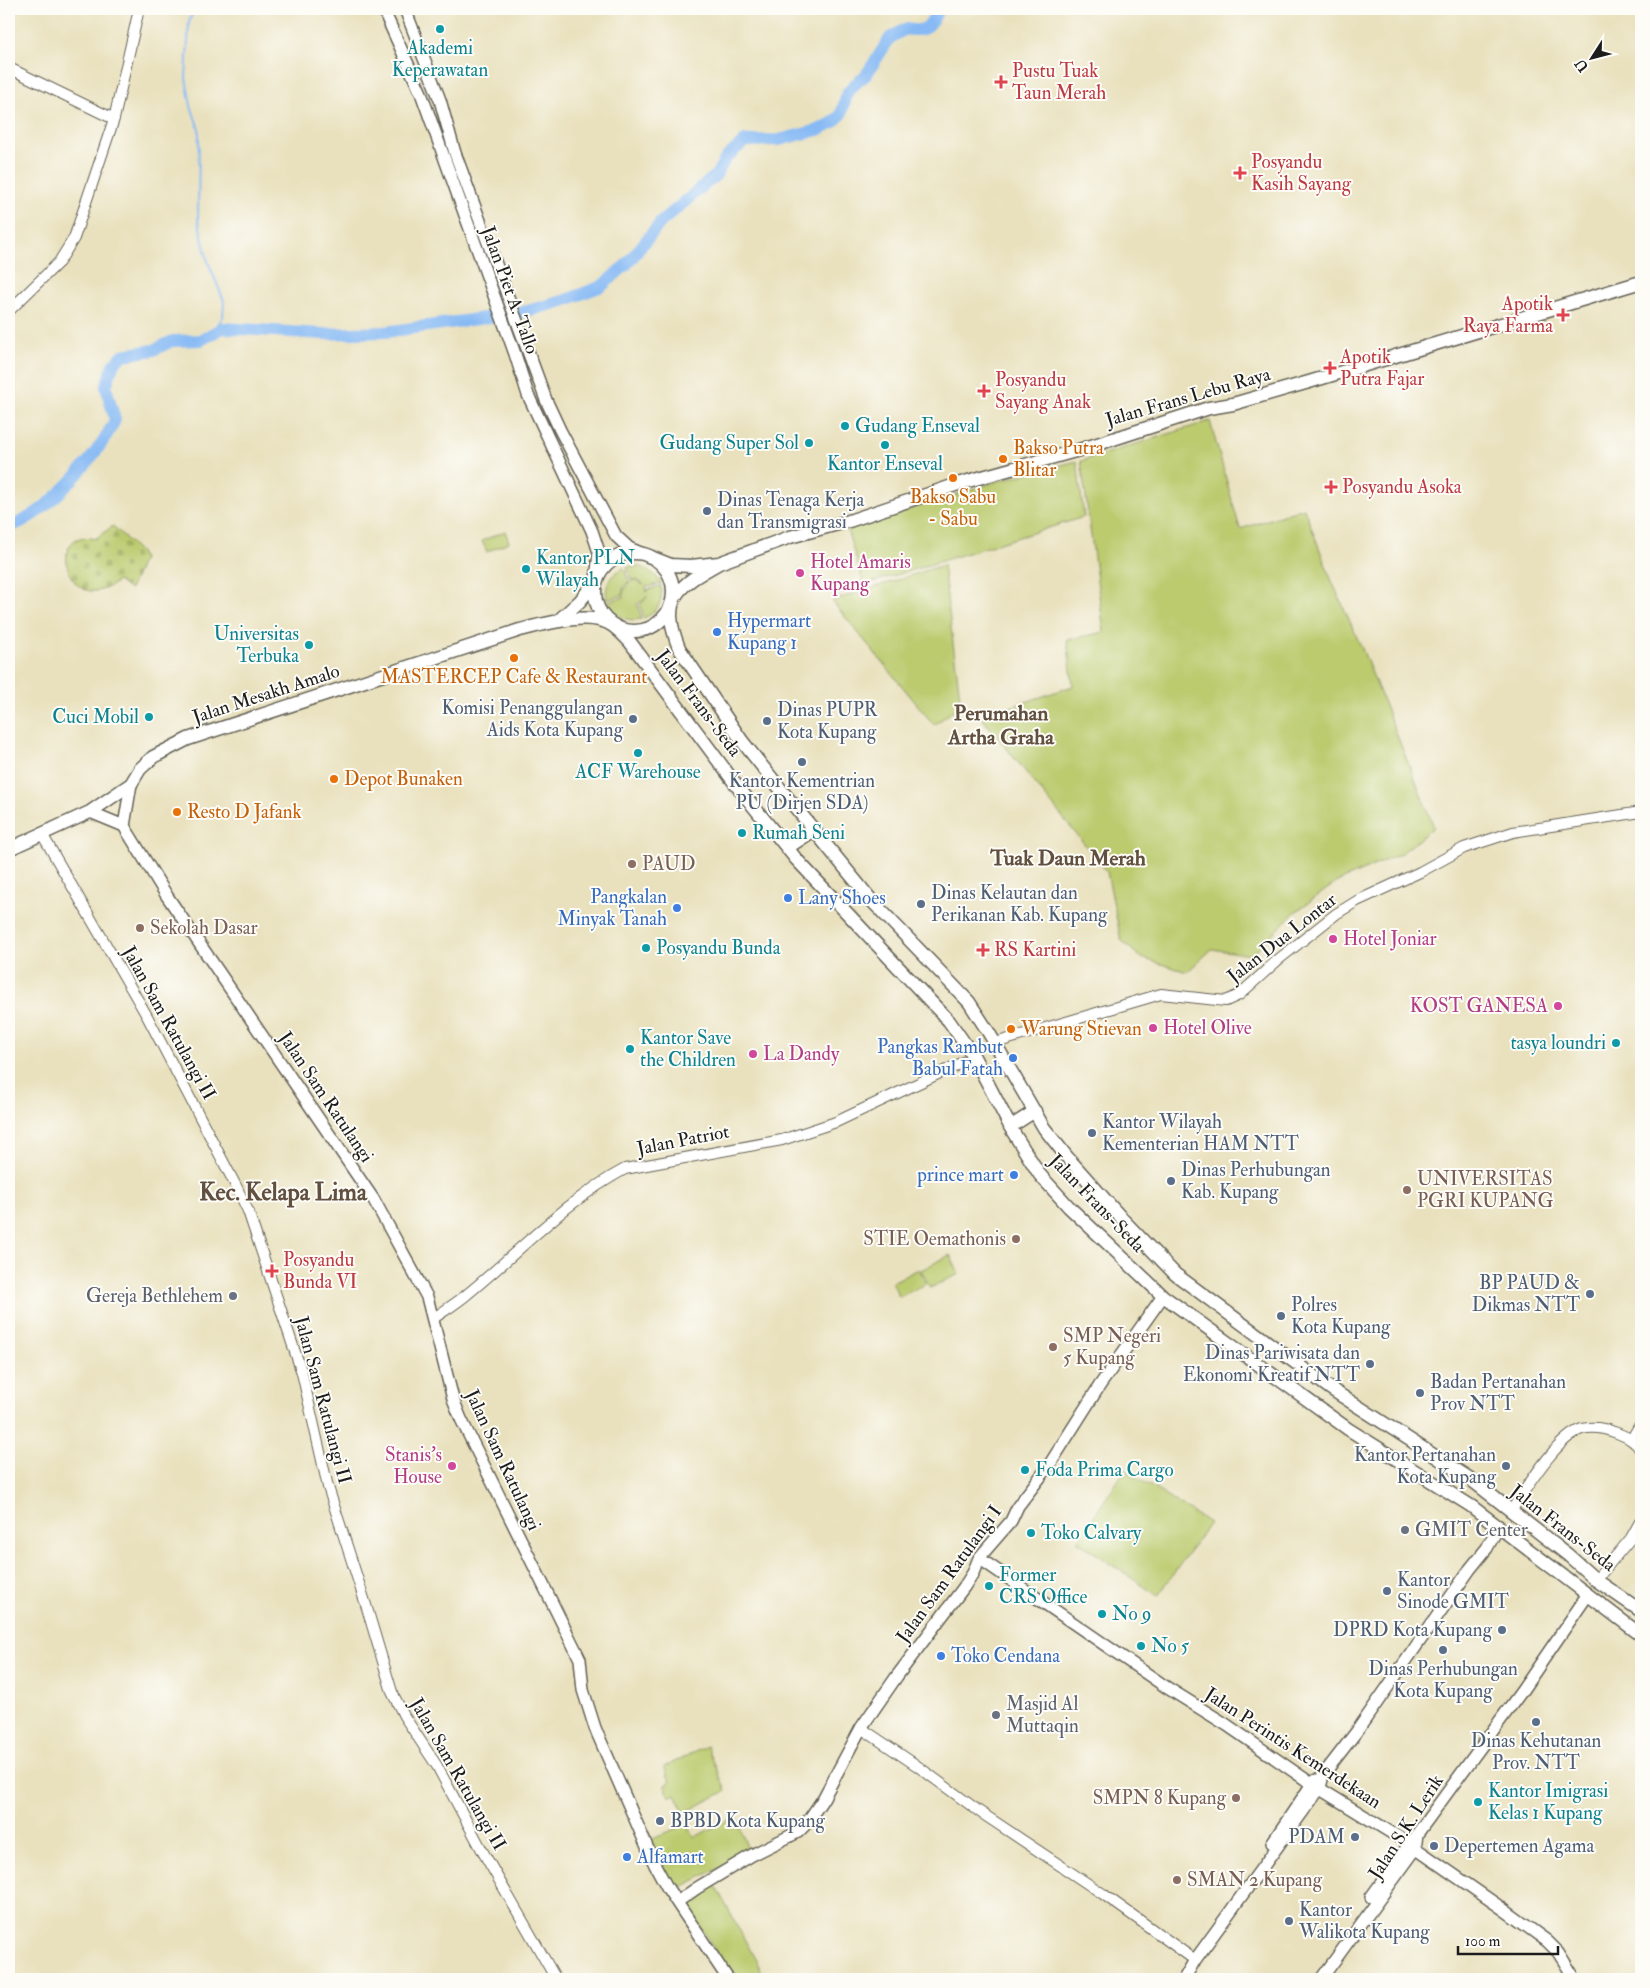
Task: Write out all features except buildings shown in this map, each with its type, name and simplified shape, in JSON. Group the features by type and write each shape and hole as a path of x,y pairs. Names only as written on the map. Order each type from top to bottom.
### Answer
{"main road":[{"name":"Jalan Piet A. Tallo","path":"383,9 421,93 442,155 480,238 560,430 610,528 629,548 648,556"},
{"name":"Jalan Piet A. Tallo","path":"405,9 440,100 521,372 538,417 592,531 599,552 596,582"},
{"name":"Jalan Frans Lebu Raya","path":"672,603 679,590 692,579 719,563 790,537 849,521 961,483 1079,450 1209,408 1233,404 1309,382 1641,282"},
{"path":"632,553 648,556 662,564 670,578 673,586 672,603 664,617 652,627 636,631 620,629 606,620 597,606 595,598 596,582 604,567 616,557 632,553"},
{"name":"Jalan Frans Lebu Raya","path":"648,556 671,564 691,566 719,563"},
{"name":"Jalan Mesakh Amalo","path":"559,620 580,601 596,582"},
{"name":"Jalan Frans-Seda","path":"672,603 672,631 679,648 742,741 872,901 969,1002 1044,1128 1124,1221 1175,1274 1330,1389 1469,1478 1568,1555 1596,1580 1641,1611"},
{"name":"Jalan Mesakh Amalo","path":"9,849 90,812 131,784 140,769 153,758 188,739 520,630 559,620 593,619 612,625"},
{"name":"Jalan Frans-Seda","path":"612,625 630,642 737,786 787,848 949,1021 974,1057 1010,1127 1040,1175 1056,1193 1163,1296 1320,1407 1348,1429 1499,1526 1641,1635"},
{"path":"90,812 124,826 131,784"},
{"name":"Jalan Sam Ratulangi","path":"124,826 167,896 374,1200 422,1285 434,1318 455,1404 582,1664 583,1690 594,1728 655,1864 677,1902 728,1979"},
{"path":"787,848 814,830"},
{"path":"1010,1127 1035,1111"},
{"name":"Jalan Sam Ratulangi I","path":"677,1902 752,1855 798,1832 806,1824 861,1728 897,1676 964,1587 973,1573 978,1558 1011,1521 1018,1506 1059,1451 1100,1385 1163,1296"},
{"path":"1320,1407 1330,1401 1332,1393 1330,1389"},
{"path":"1333,1417 1335,1404 1345,1397"},
{"path":"1178,1979 1323,1775 1357,1731 1470,1569 1487,1548 1499,1526"},
{"name":"Jalan Perintis Kemerdekaan","path":"978,1558 1166,1687 1411,1846 1503,1909 1548,1941 1558,1952 1575,1979"},
{"name":"Jalan S.K. Lerik","path":"1321,1979 1411,1846 1417,1834 1521,1692 1588,1596"},
{"path":"1313,1979 1411,1846"},
{"path":"1184,1979 1192,1958"}],"street":[{"path":"9,311 67,251 80,222 114,119 139,9"},
{"path":"9,68 114,119"},
{"name":"Jalan Dua Lontar","path":"995,1043 1161,994 1223,1000 1232,999 1251,986 1279,958 1329,919 1357,901 1420,872 1458,850 1489,838 1513,832 1641,812"},
{"name":"Jalan Sam Ratulangi II","path":"42,834 147,1016 248,1211 302,1373 328,1487 392,1692 404,1716 437,1766 483,1852 556,1979"},
{"name":"Jalan Patriot","path":"434,1318 466,1295 556,1216 607,1179 625,1169 800,1135 860,1112 974,1057"},
{"path":"1631,1440 1641,1423"},
{"path":"1511,1511 1555,1451 1580,1429 1601,1429 1631,1440 1641,1451"},
{"path":"1596,1580 1631,1538 1641,1520"},
{"path":"861,1728 980,1812 1097,1889 1192,1958"}],"green space":[{"path":"1210,421 1240,529 1304,508 1331,579 1363,651 1434,827 1402,853 1337,882 1294,913 1251,955 1212,949 1187,972 1141,958 1121,940 1107,872 981,717 1073,686 1067,640 1104,632 1081,461"},
{"path":"1077,461 1084,517 864,585 847,530 1001,480"},
{"path":"113,526 140,552 143,559 130,590 118,581 100,590 85,590 75,582 68,570 67,557 70,545 80,538 95,539"},
{"path":"505,531 509,542 487,552 482,541"},
{"path":"943,565 961,705 934,725 832,601"},
{"path":"637,566 648,570 654,574 661,584 646,587 647,592 647,590 661,586 661,596 656,609 644,618 640,605 647,596 637,604 642,619 631,620 617,615 608,602 624,598 623,592 628,583 634,580 631,580 627,567"},
{"path":"624,568 629,581 624,586 622,595 607,600 606,590 609,581 615,573"},
{"path":"950,1255 959,1274 930,1288 921,1270"},
{"path":"919,1269 926,1284 899,1297 892,1282"},
{"path":"1125,1470 1209,1523 1158,1596 1077,1541"},
{"path":"707,1746 726,1791 684,1813 676,1794 669,1797 665,1785 670,1781 664,1767"},
{"path":"736,1816 749,1853 679,1888 670,1881 651,1840 687,1823 695,1837"},
{"path":"714,1883 766,1979 733,1979 685,1902"}],"waterway":[{"path":"194,9 189,22 186,78 191,106 199,129 198,220 208,262 224,301 223,317 216,327 201,340"},
{"path":"9,527 24,520 55,497 84,467 107,435 115,420 106,387 113,365 123,355 154,350 172,341 201,340 222,328 323,334 385,332 520,313 563,301 602,286 627,264 661,222 716,175 726,158 745,141 779,140 818,130 832,123 841,115 847,94 866,75 890,38 905,29 923,29 929,24 939,9"}],"place":[{"name":"Akademi Keperawatan","path":"440,29"},
{"name":"Pustu Tuak Taun Merah","path":"1001,82"},
{"name":"Posyandu Kasih Sayang","path":"1240,173"},
{"name":"Apotik Raya Farma","path":"1563,315"},
{"name":"Apotik Putra Fajar","path":"1330,368"},
{"name":"Posyandu Sayang Anak","path":"984,391"},
{"name":"Gudang Enseval","path":"845,426"},
{"name":"Gudang Super Sol","path":"809,443"},
{"name":"Kantor Enseval","path":"885,445"},
{"name":"Bakso Putra Blitar","path":"1003,459"},
{"name":"Bakso Sabu - Sabu","path":"953,478"},
{"name":"Posyandu Asoka","path":"1331,487"},
{"name":"Dinas Tenaga Kerja dan Transmigrasi","path":"707,511"},
{"name":"Kantor PLN Wilayah","path":"526,569"},
{"name":"Hotel Amaris Kupang","path":"800,573"},
{"name":"Hypermart Kupang 1","path":"717,632"},
{"name":"Universitas Terbuka","path":"309,645"},
{"name":"MASTERCEP Cafe & Restaurant","path":"514,658"},
{"name":"Cuci Mobil","path":"149,717"},
{"name":"Komisi Penanggulangan Aids Kota Kupang","path":"633,719"},
{"name":"Dinas PUPR Kota Kupang","path":"767,721"},
{"name":"ACF Warehouse","path":"638,753"},
{"name":"Kantor Kementrian PU (Dirjen SDA)","path":"802,762"},
{"name":"Depot Bunaken","path":"334,779"},
{"name":"Resto D Jafank","path":"177,812"},
{"name":"Rumah Seni","path":"742,833"},
{"name":"PAUD","path":"632,864"},
{"name":"Lany Shoes","path":"788,898"},
{"name":"Dinas Kelautan dan Perikanan Kab. Kupang","path":"921,904"},
{"name":"Pangkalan Minyak Tanah","path":"677,908"},
{"name":"Sekolah Dasar","path":"140,928"},
{"name":"Hotel Joniar","path":"1333,939"},
{"name":"Posyandu Bunda","path":"646,948"},
{"name":"RS Kartini","path":"983,950"},
{"name":"KOST GANESA","path":"1558,1006"},
{"name":"Hotel Olive","path":"1153,1028"},
{"name":"Warung Stievan","path":"1011,1029"},
{"name":"tasya loundri","path":"1616,1043"},
{"name":"Kantor Save the Children","path":"630,1049"},
{"name":"La Dandy","path":"753,1054"},
{"name":"Pangkas Rambut Babul Fatah","path":"1013,1058"},
{"name":"Kantor Wilayah Kementerian HAM NTT","path":"1092,1133"},
{"name":"prince mart","path":"1014,1175"},
{"name":"Dinas Perhubungan Kab. Kupang","path":"1171,1181"},
{"name":"UNIVERSITAS PGRI KUPANG","path":"1407,1190"},
{"name":"STIE Oemathonis","path":"1016,1239"},
{"name":"Posyandu Bunda VI","path":"272,1271"},
{"name":"BP PAUD & Dikmas NTT","path":"1590,1294"},
{"name":"Gereja Bethlehem","path":"233,1296"},
{"name":"Polres Kota Kupang","path":"1281,1316"},
{"name":"SMP Negeri 5 Kupang","path":"1053,1347"},
{"name":"Dinas Pariwisata dan Ekonomi Kreatif NTT","path":"1370,1364"},
{"name":"Badan Pertanahan Prov NTT","path":"1420,1393"},
{"name":"Stanis's House","path":"452,1466"},
{"name":"Kantor Pertanahan Kota Kupang","path":"1506,1466"},
{"name":"Foda Prima Cargo","path":"1025,1470"},
{"name":"GMIT Center","path":"1405,1530"},
{"name":"Toko Calvary","path":"1031,1533"},
{"name":"Former CRS Office","path":"989,1586"},
{"name":"Kantor Sinode GMIT","path":"1387,1591"},
{"name":"No 9","path":"1102,1614"},
{"name":"DPRD Kota Kupang","path":"1502,1630"},
{"name":"No 5","path":"1141,1646"},
{"name":"Dinas Perhubungan Kota Kupang","path":"1443,1650"},
{"name":"Toko Cendana","path":"941,1656"},
{"name":"Masjid Al Muttaqin","path":"996,1715"},
{"name":"Dinas Kehutanan Prov. NTT","path":"1536,1722"},
{"name":"SMPN 8 Kupang","path":"1236,1798"},
{"name":"Kantor Imigrasi Kelas 1 Kupang","path":"1478,1802"},
{"name":"BPBD Kota Kupang","path":"660,1821"},
{"name":"PDAM","path":"1355,1837"},
{"name":"Depertemen Agama","path":"1434,1846"},
{"name":"Alfamart","path":"627,1857"},
{"name":"SMAN 2 Kupang","path":"1177,1880"},
{"name":"Kantor Walikota Kupang","path":"1289,1921"}],"district":[{"name":"Perumahan Artha Graha","path":"1001,725"},
{"name":"Tuak Daun Merah","path":"1068,858"},
{"name":"Kec. Kelapa Lima","path":"283,1192"}]}
